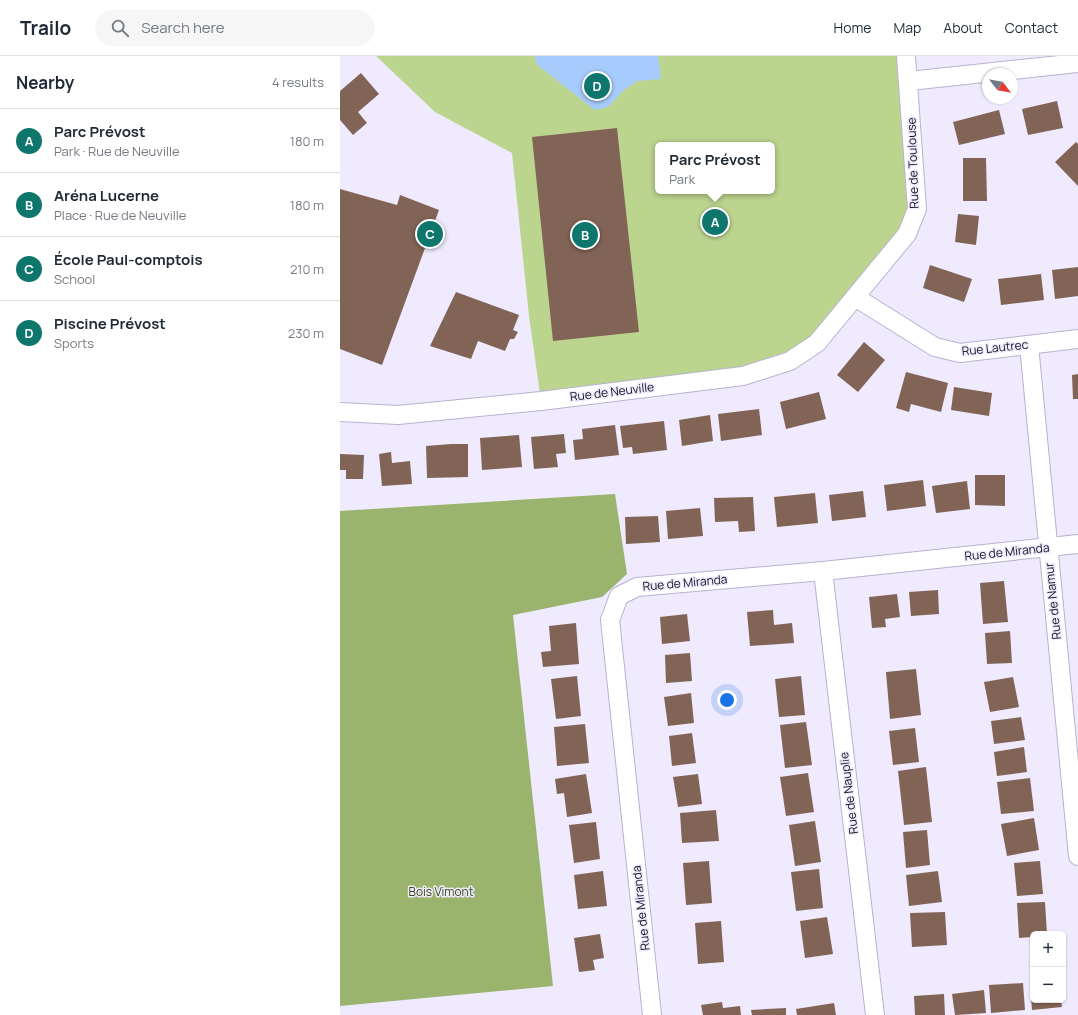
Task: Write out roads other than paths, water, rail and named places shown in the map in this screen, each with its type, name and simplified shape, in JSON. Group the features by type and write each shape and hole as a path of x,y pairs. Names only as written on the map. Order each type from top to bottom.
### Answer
{"street":[{"name":"Rue de Toulouse","path":"855,297 907,234 917,209 906,56"},
{"path":"909,81 1078,64"},
{"name":"Rue Lautrec","path":"855,297 935,347 960,353 1078,339"},
{"name":"Rue de Neuville","path":"340,412 398,415 541,401 742,376 790,361 817,343 855,297"},
{"name":"Rue de Namur","path":"1029,345 1078,856"},
{"name":"Rue de Miranda","path":"652,1015 610,620 619,596 637,587 823,571 1078,544"},
{"name":"Rue de Nauplie","path":"823,571 875,1015"}],"water":[{"path":"535,56 658,56 661,79 637,81 624,90 608,107 595,110 536,64"}],"place":[{"name":"Piscine Prévost","path":"597,86"},
{"name":"Parc Prévost","path":"715,222"},
{"name":"École Paul-comptois","path":"430,234"},
{"name":"Aréna Lucerne","path":"585,235"}],"park label":[{"name":"Bois Vimont","path":"441,892"}]}
